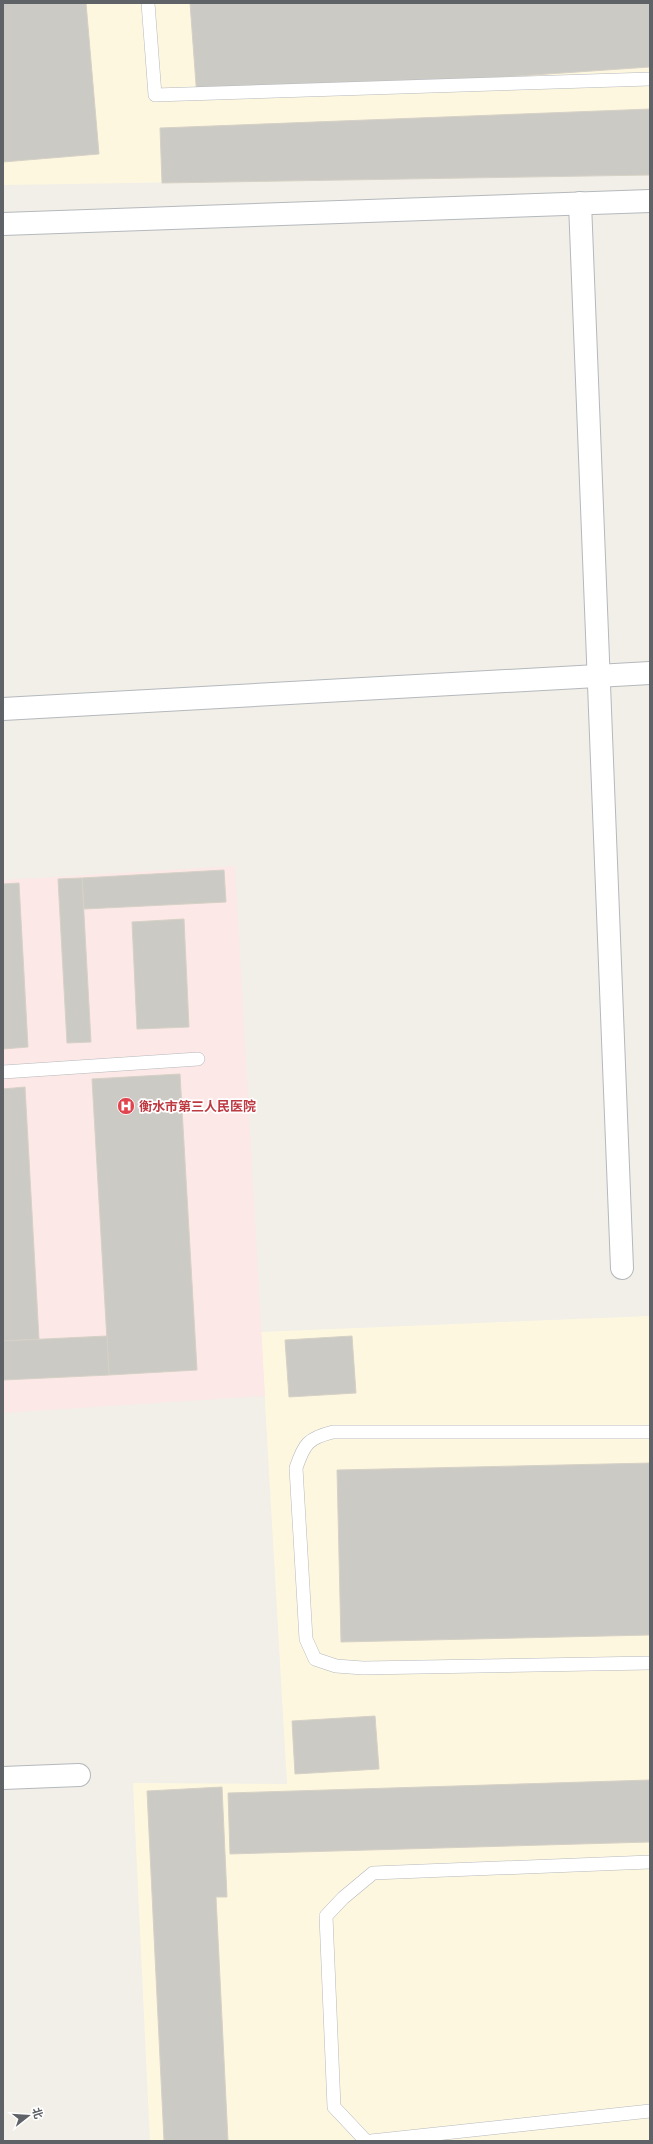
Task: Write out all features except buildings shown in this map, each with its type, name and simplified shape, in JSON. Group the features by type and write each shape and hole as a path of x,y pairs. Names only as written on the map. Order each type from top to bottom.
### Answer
{"street":[{"path":"3,224 650,201"},
{"path":"580,203 622,1268"},
{"path":"3,709 650,673"},
{"path":"3,1778 79,1775"}],"lane":[{"path":"148,3 155,95 650,79"},
{"path":"3,1072 198,1059"},
{"path":"650,1432 333,1432 317,1436 303,1447 296,1468 306,1639 315,1659 336,1666 363,1668 650,1663"},
{"path":"366,2141 334,2107 326,1916 343,1898 373,1873 650,1862"},
{"path":"371,2141 650,2111"}],"shaded area":[{"path":"3,3 650,3 650,175 3,185"},
{"name":"衡水市第三人民医院","path":"235,866 265,1396 3,1413 3,880"},
{"path":"650,1316 650,2141 150,2141 133,1783 287,1784 261,1332"}],"place":[{"name":"衡水市第三人民医院","path":"126,1106"}]}
